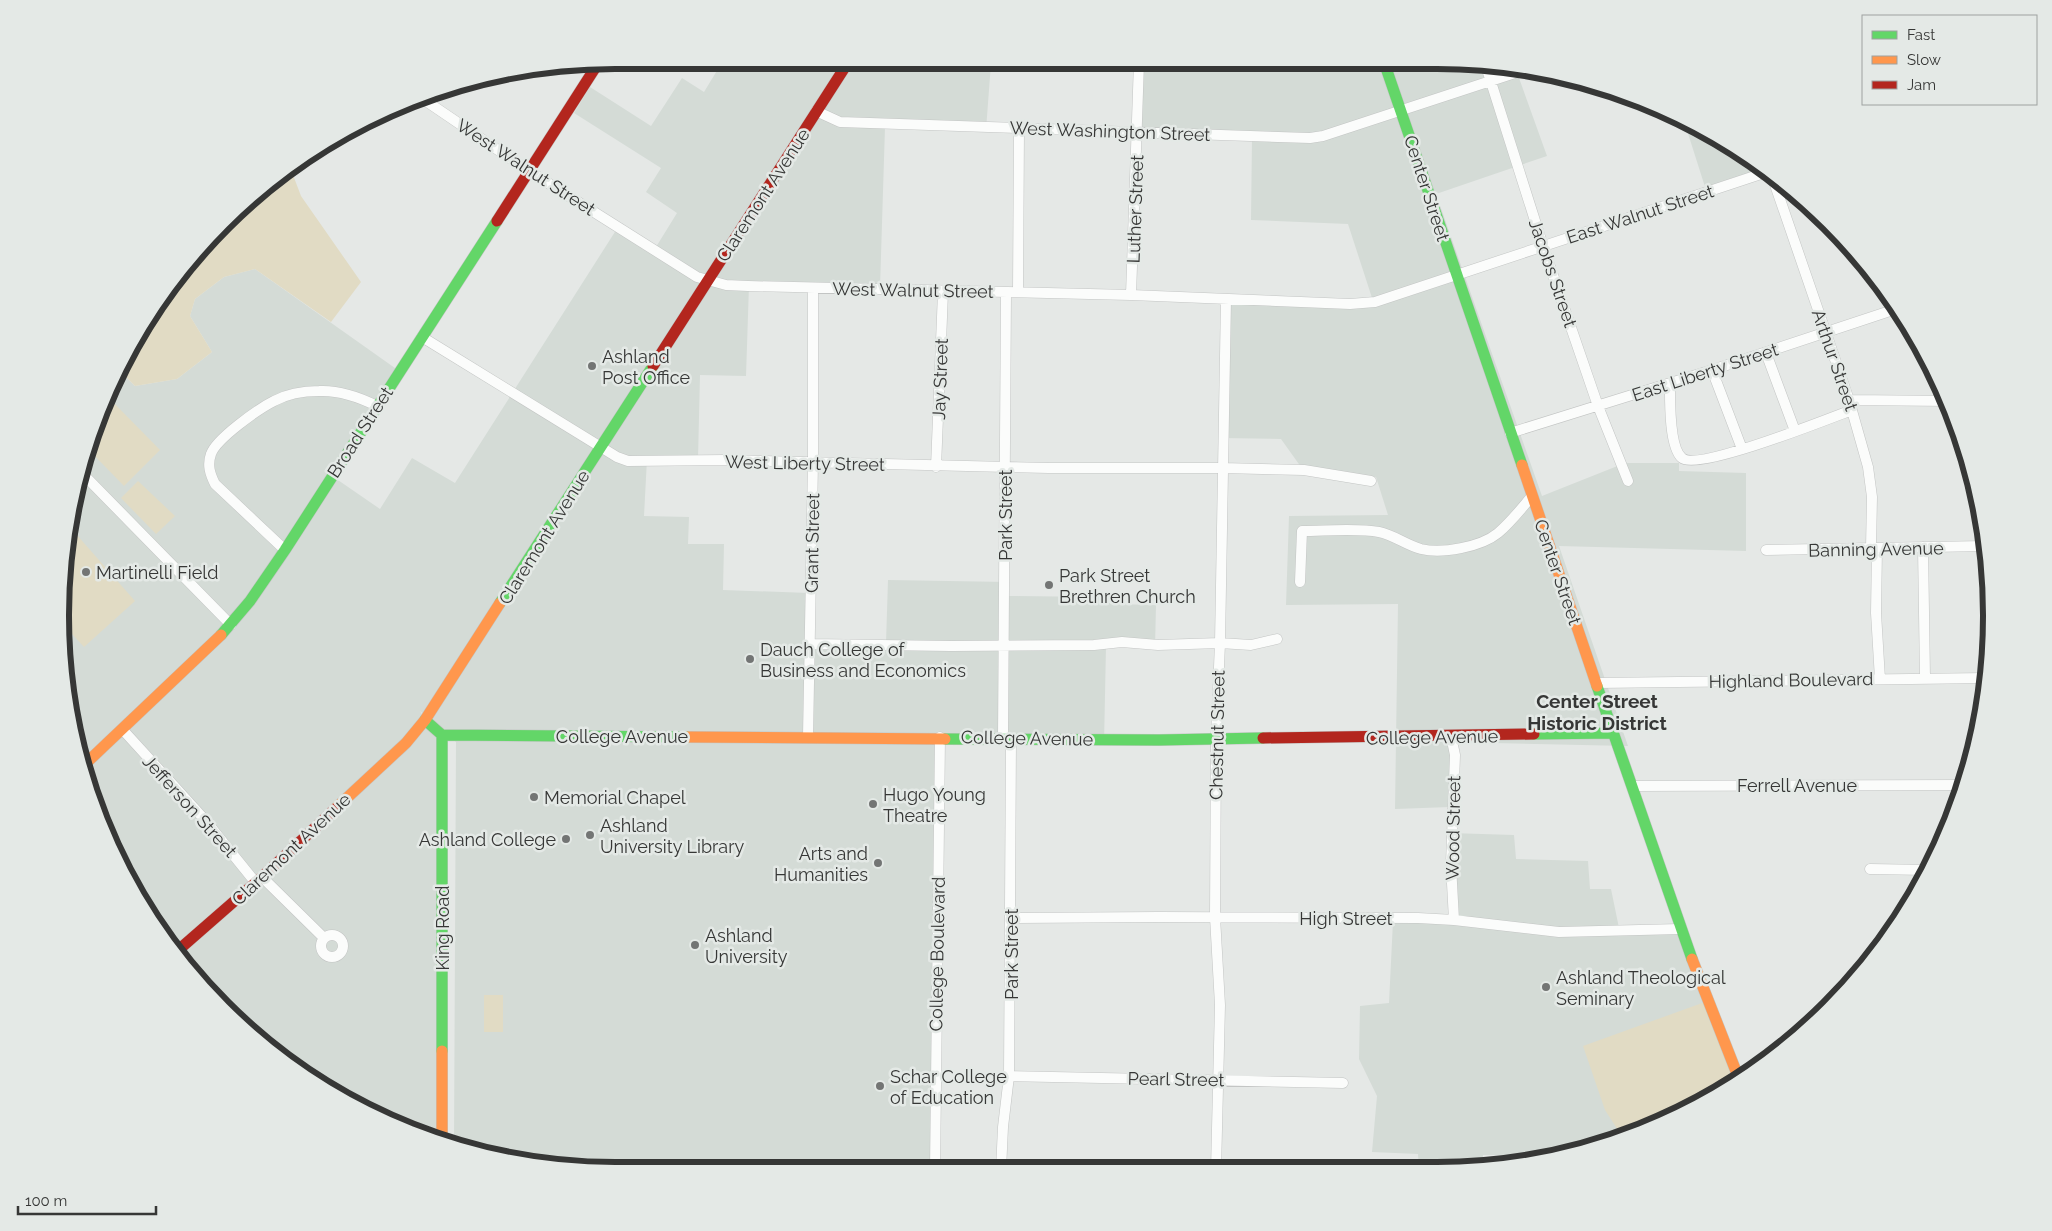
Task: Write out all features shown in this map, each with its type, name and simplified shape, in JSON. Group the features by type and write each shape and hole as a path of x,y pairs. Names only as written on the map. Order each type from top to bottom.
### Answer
{"street":[{"name":"Claremont Avenue","path":"182,948 259,880 406,743 426,720 844,69"},
{"name":"Luther Street","path":"1131,295 1139,69"},
{"name":"Center Street","path":"1386,69 1680,929 1736,1072"},
{"name":"Broad Street","path":"88,761 231,625 250,601 285,550 595,70"},
{"name":"Jacobs Street","path":"1487,71 1543,246 1598,406 1628,481"},
{"name":"West Washington Street","path":"816,112 840,122 1310,138 1322,136 1511,74"},
{"name":"West Walnut Street","path":"428,102 528,171 696,277 741,286 1131,295 1350,304 1375,302 1456,275"},
{"path":"1018,292 1020,128"},
{"name":"East Walnut Street","path":"1456,275 1759,175"},
{"name":"Arthur Street","path":"1776,187 1850,405 1868,467 1871,482 1880,679"},
{"name":"Grant Street","path":"808,737 813,462 813,288"},
{"name":"Jay Street","path":"936,466 943,292"},
{"name":"Park Street","path":"1001,1162 1009,1076 1011,918 1004,645 1006,292"},
{"name":"Chestnut Street","path":"1216,1162 1220,1005 1215,917 1216,739 1220,643 1226,300"},
{"name":"East Liberty Street","path":"1510,433 1670,384 1890,311"},
{"name":"West Liberty Street","path":"422,337 616,457 628,460 813,462 1005,468 1304,470 1371,481"},
{"path":"1766,353 1795,431"},
{"path":"1712,370 1742,449"},
{"path":"1670,384 1676,448 1683,458 1690,461 1702,460 1742,449 1795,431 1850,405 1940,401"},
{"path":"285,550 215,484 209,465 215,446 225,435 274,401 292,394 319,391 336,392 357,396 377,406"},
{"path":"86,477 231,625"},
{"path":"1300,582 1302,531 1378,532 1394,536 1424,550 1443,551 1466,547 1496,534 1518,514 1532,496"},
{"name":"Banning Avenue","path":"1766,550 1979,546"},
{"path":"1923,547 1925,678"},
{"path":"810,644 1094,645 1122,642 1158,645 1258,644 1277,639"},
{"name":"Highland Boulevard","path":"1597,683 1980,678"},
{"path":"426,720 442,734"},
{"name":"Jefferson Street","path":"123,730 259,880 324,938"},
{"name":"College Avenue","path":"442,734 1216,739 1613,733"},
{"name":"King Road","path":"442,734 442,1134"},
{"name":"Wood Street","path":"1451,736 1455,754 1451,865 1454,920"},
{"name":"College Boulevard","path":"935,1162 940,737"},
{"name":"Ferrell Avenue","path":"1632,786 1956,785"},
{"path":"1870,869 1920,870"},
{"name":"High Street","path":"1011,918 1215,917 1454,920 1559,932 1680,929"},
{"name":"Pearl Street","path":"1009,1076 1343,1083"}],"shaded area":[{"path":"718,69 991,69 986,130 885,127 880,288 749,285 746,376 700,375 698,459 647,459 644,516 689,517 688,544 724,544 723,590 809,593 808,642 886,643 888,580 1008,582 1008,596 1099,597 1111,604 1156,605 1155,648 1106,646 1104,744 935,745 933,1162 580,1161 544,1158 509,1152 454,1138 456,742 420,711 440,743 437,1132 406,1121 374,1106 312,1070 255,1027 204,976 182,948 142,889 110,825 87,757 79,722 73,687 70,651 70,580 73,544 87,474 110,406 124,375 135,386 177,379 212,352 190,316 195,299 224,277 255,269 402,373 335,478 380,509 412,458 455,483 620,224 656,247 677,213 646,192 661,168 574,113 590,87 651,126 682,78 704,92"},
{"path":"1140,69 1436,69 1472,70 1525,76 1519,78 1547,156 1436,194 1542,496 1625,463 1679,463 1679,471 1746,473 1746,551 1559,546 1628,746 1451,742 1450,807 1395,809 1398,604 1286,605 1289,516 1388,515 1376,477 1301,467 1281,439 1221,438 1224,297 1374,304 1348,224 1251,220 1252,138 1139,133"},
{"path":"1687,130 1710,142 1756,173 1706,190"},
{"path":"293,175 301,196 361,282 331,322 255,269 224,277 195,299 190,316 212,352 177,379 135,386 124,375 142,342 182,283 204,255 229,229 255,204"},
{"path":"112,401 160,450 124,486 93,454"},
{"path":"138,481 175,516 156,534 121,498"},
{"name":"Martinelli Field","path":"75,533 135,601 84,647 69,631 70,580"},
{"name":"Ashland Theological Seminary","path":"1450,833 1514,835 1516,859 1588,861 1590,889 1611,889 1619,928 1680,929 1736,1072 1710,1089 1646,1121 1578,1144 1543,1152 1526,1155 1483,1155 1483,1160 1472,1161 1418,1162 1418,1154 1372,1152 1377,1096 1359,1059 1360,1006 1389,1003 1393,921 1450,921"},
{"path":"484,995 503,995 503,1032 484,1032"},
{"path":"1705,1002 1733,1074 1678,1106 1646,1121 1618,1131 1605,1110 1583,1046"}],"traffic: fast":[{"path":"1386,69 1522,465"},
{"path":"221,635 250,601 285,550 497,221"},
{"path":"500,603 653,366"},
{"path":"1597,686 1692,959"},
{"path":"425,720 442,735 442,1051"},
{"path":"1534,734 1613,733"},
{"path":"442,735 687,737"},
{"path":"945,739 1159,740 1263,738"}],"traffic: slow":[{"path":"1522,465 1597,686"},
{"path":"335,809 406,743 425,720 500,603"},
{"path":"88,761 221,635"},
{"path":"687,737 945,739"},
{"path":"1692,959 1736,1072"},
{"path":"442,1051 442,1134"}],"traffic: jam":[{"path":"653,366 844,69"},
{"path":"497,221 594,70"},
{"path":"1263,738 1534,734"},
{"path":"182,947 262,877 335,809"}],"place":[{"name":"Ashland Post Office","path":"592,366"},
{"name":"Martinelli Field","path":"86,572"},
{"name":"Park Street Brethren Church","path":"1049,585"},
{"name":"Dauch College of Business and Economics","path":"750,659"},
{"name":"Memorial Chapel","path":"534,797"},
{"name":"Hugo Young Theatre","path":"873,804"},
{"name":"Ashland University Library","path":"590,835"},
{"name":"Ashland College","path":"566,839"},
{"name":"Arts and Humanities","path":"878,863"},
{"name":"Ashland University","path":"695,945"},
{"name":"Ashland Theological Seminary","path":"1546,987"},
{"name":"Schar College of Education","path":"880,1086"}],"district":[{"name":"Center Street Historic District","path":"1597,712"}]}
